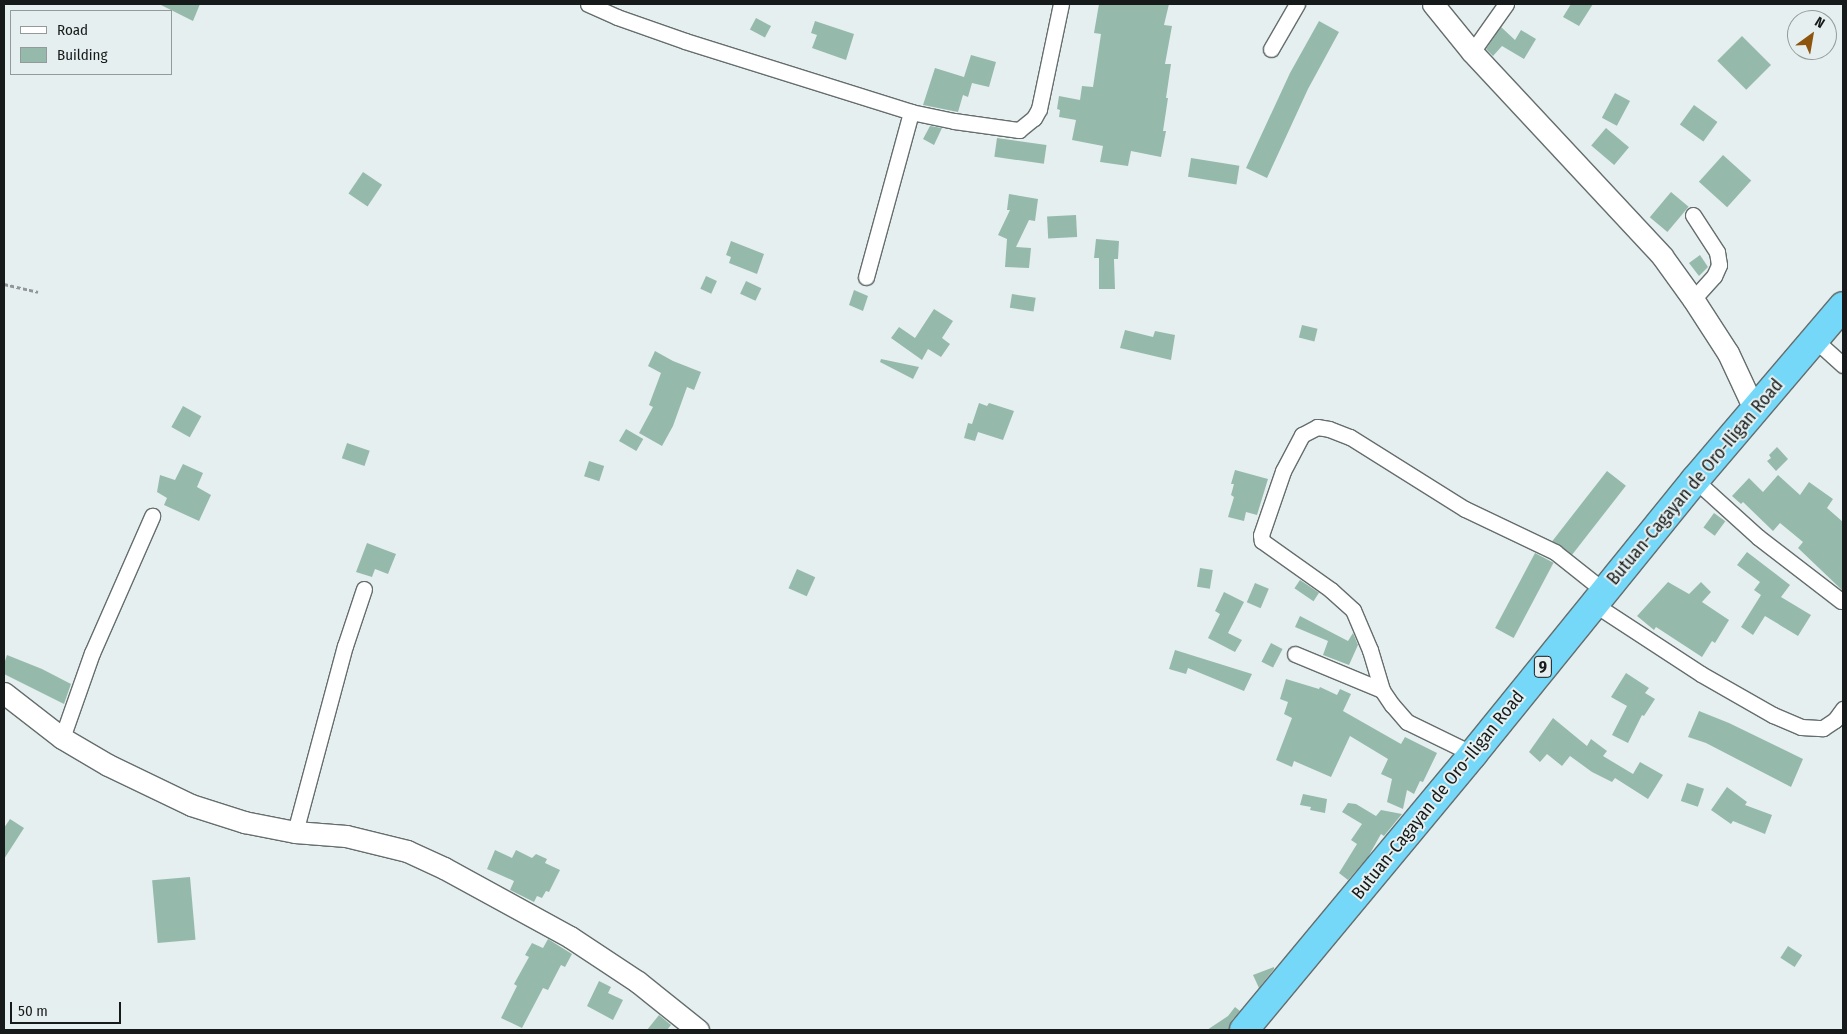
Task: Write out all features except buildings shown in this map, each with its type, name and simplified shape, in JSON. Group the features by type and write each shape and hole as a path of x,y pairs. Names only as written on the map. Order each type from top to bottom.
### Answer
{"highway":[{"name":"Butuan-Cagayan de Oro-Iligan Road","path":"1244,1030 1473,754 1695,480 1843,306"}],"street":[{"path":"588,4 617,17 685,41 911,112 954,121 1019,130 1028,124 1039,109 1061,4"},
{"path":"1271,49 1297,4"},
{"path":"1433,4 1472,52 1537,124 1610,198 1662,256 1728,353 1755,410"},
{"path":"1472,52 1506,4"},
{"path":"866,277 911,112"},
{"path":"1693,215 1717,252 1719,265 1714,276 1693,299"},
{"path":"1814,340 1843,365"},
{"path":"1473,754 1407,722 1382,690 1370,650 1353,610 1305,570 1262,541 1261,535 1291,452 1302,434 1317,428 1329,429 1350,437 1465,509 1544,546 1599,598 1701,674 1773,715 1800,727 1823,728 1835,720 1843,709"},
{"path":"1695,480 1758,538 1841,601"},
{"path":"62,738 96,644 152,516"},
{"path":"295,832 350,630 364,589"},
{"path":"1295,654 1382,690"},
{"path":"4,694 62,738 108,765 190,805 244,822 295,832 346,836 407,851 444,868 570,938 638,982 698,1030"}],"path":[{"path":"4,284 38,292"}]}
